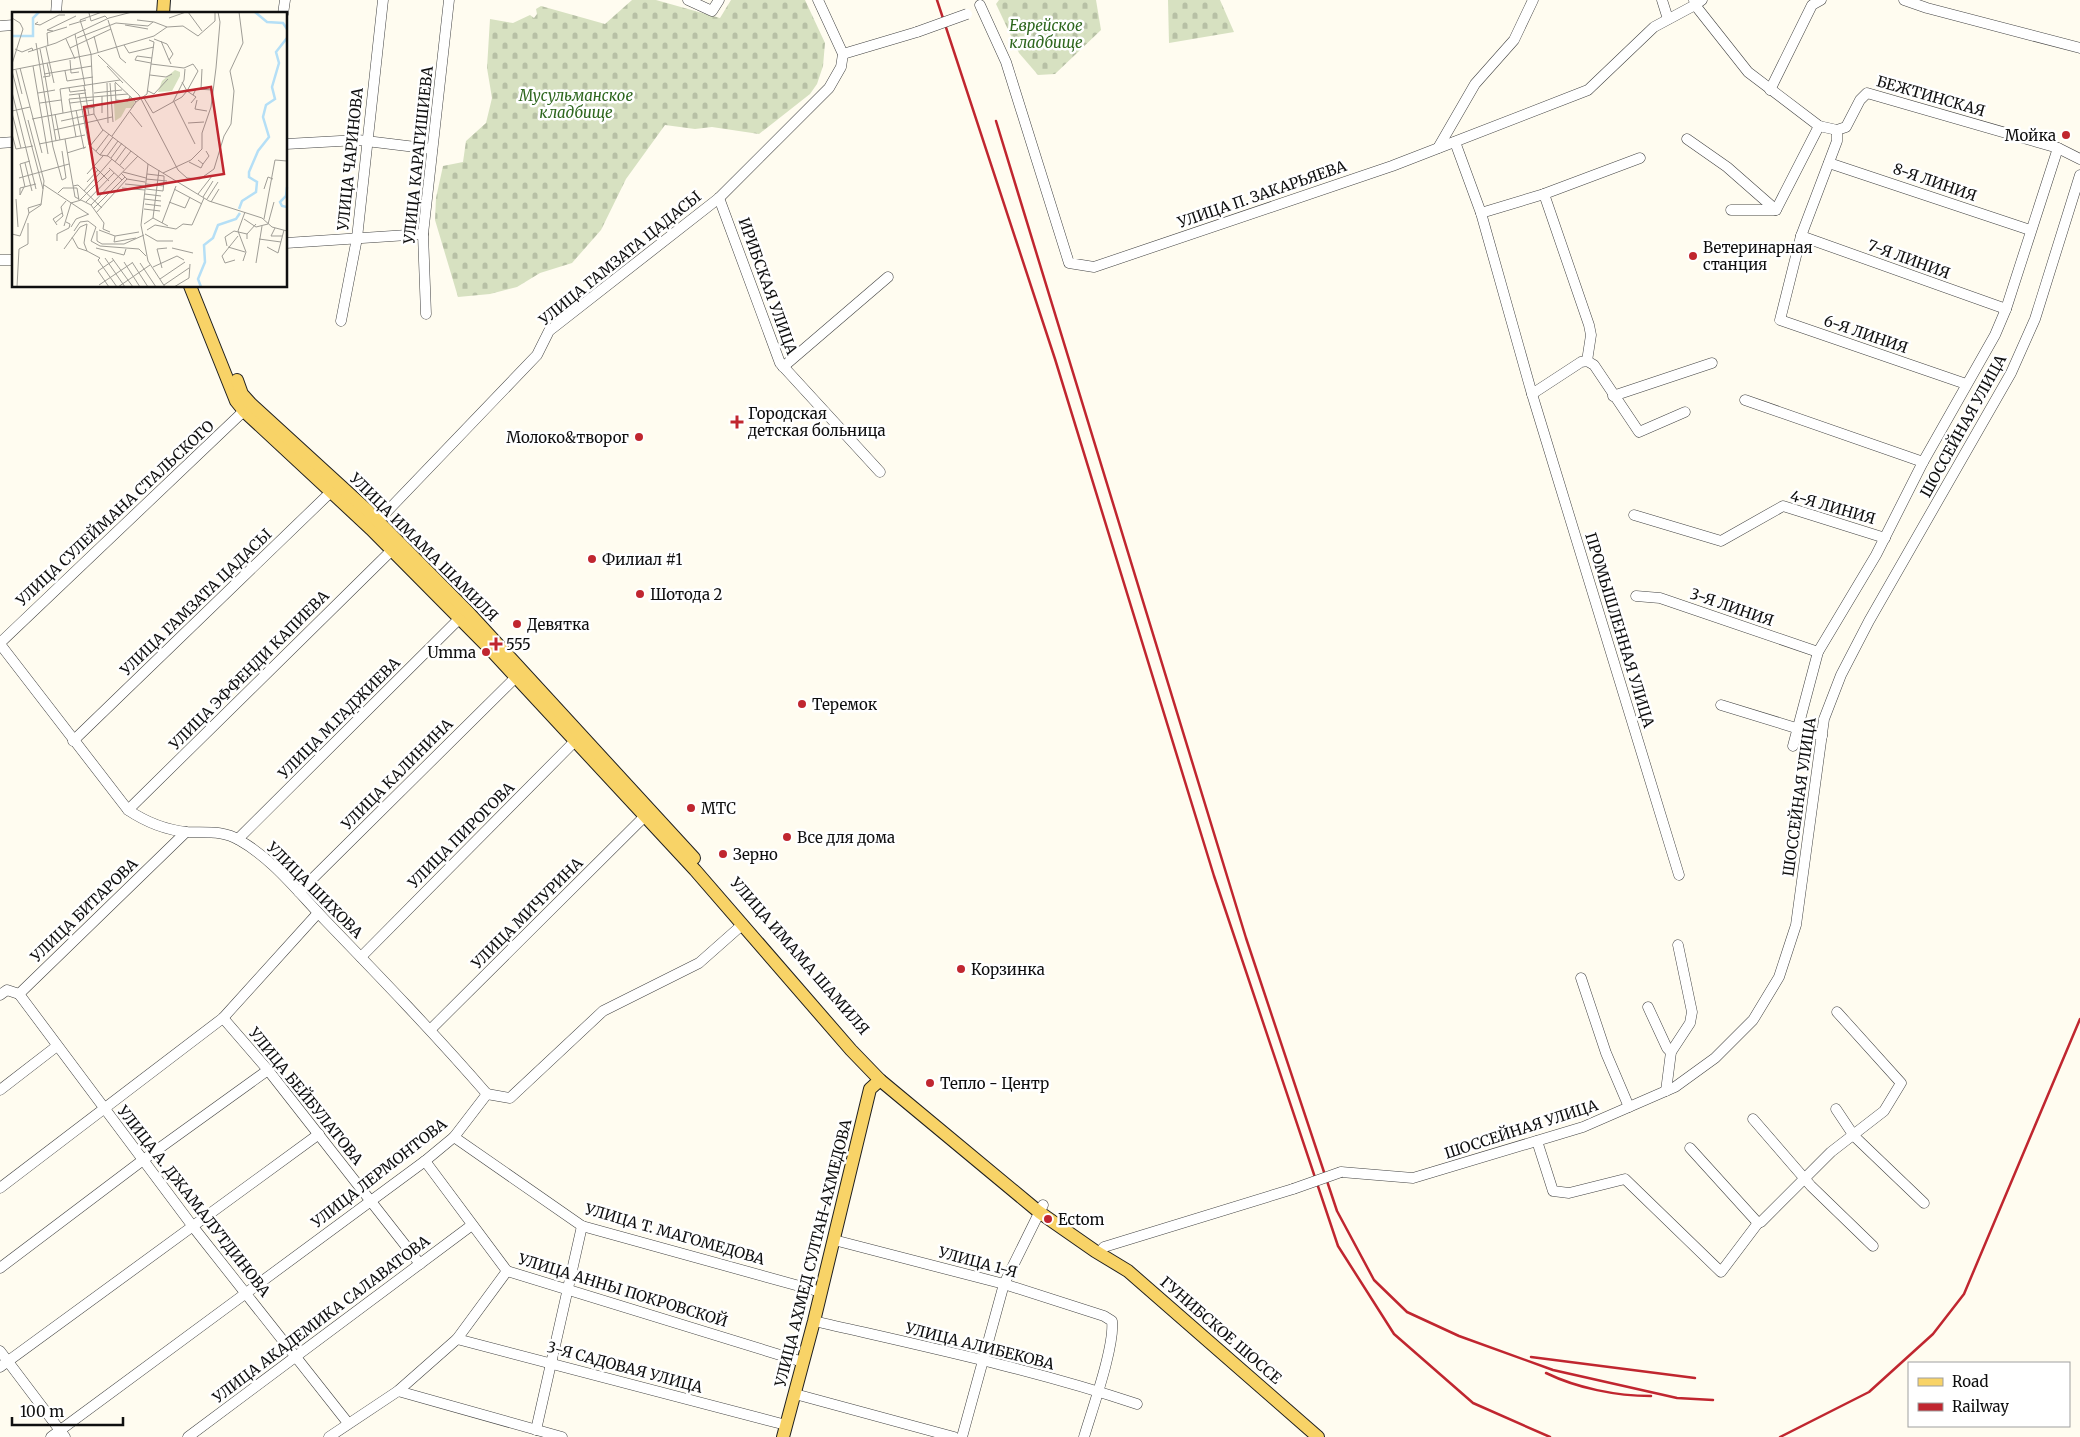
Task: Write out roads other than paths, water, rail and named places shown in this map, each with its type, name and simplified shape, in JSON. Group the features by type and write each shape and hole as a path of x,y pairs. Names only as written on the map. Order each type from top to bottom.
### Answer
{"main road":[{"name":"УЛИЦА ИМАМА ШАМИЛЯ","path":"191,288 236,401 248,408 339,485 375,525 391,551 460,618 515,678 579,738 701,866 876,1068 1041,1209"},
{"name":"УЛИЦА ИМАМА ШАМИЛЯ","path":"200,288 248,408 469,613 579,738 644,817 695,870 851,1050 880,1080 1041,1209 1101,1250"},
{"name":"УЛИЦА АХМЕД СУЛТАН-АХМЕДОВА","path":"785,1431 814,1321 870,1089 880,1080"},
{"name":"ГУНИБСКОЕ ШОССЕ","path":"1101,1250 1128,1270 1318,1437"}],"street":[{"name":"УЛИЦА ЧАРИНОВА","path":"341,321 357,238 383,0"},
{"name":"УЛИЦА КАРАГИШИЕВА","path":"426,314 423,234 449,0"},
{"path":"688,0 712,11 719,0"},
{"path":"818,0 843,54 917,32 967,14 982,2"},
{"path":"1438,148 1475,84 1514,40 1533,0"},
{"path":"1662,0 1668,20"},
{"path":"1904,0 2080,48"},
{"name":"УЛИЦА П. ЗАКАРЬЯЕВА","path":"982,2 1006,62 1069,263 1094,266 1392,166 1588,90 1654,27 1697,2"},
{"path":"1697,2 1748,72 1819,126 1836,130 1837,141 1801,236"},
{"path":"1770,90 1816,3"},
{"name":"УЛИЦА ГАМЗАТА ЦАДАСЫ","path":"375,525 537,356 549,331 719,198 829,88 841,67 843,54"},
{"name":"БЕЖТИНСКАЯ","path":"1836,130 1846,127 1860,100 1867,92 2058,148 2080,159"},
{"path":"1776,210 1819,126"},
{"path":"1687,139 1727,167 1776,210"},
{"path":"288,144 367,141 432,149"},
{"name":"ПРОМЫШЛЕННАЯ УЛИЦА","path":"1455,142 1481,214 1532,394 1679,875"},
{"path":"1793,746 1818,652 1885,538 1923,462 1995,335 2006,309 2058,148"},
{"path":"1481,214 1544,194 1640,158"},
{"name":"8-Я ЛИНИЯ","path":"1829,163 2030,230"},
{"name":"ШОССЕЙНАЯ УЛИЦА","path":"1101,1250 1341,1172 1413,1178 1583,1127 1674,1087 1721,1052 1753,1020 1779,977 1796,925 1824,719 1845,667 2011,373 2035,320 2080,175"},
{"path":"1544,194 1591,335 1587,361"},
{"name":"ИРИБСКАЯ УЛИЦА","path":"719,198 783,367 888,277"},
{"path":"1731,210 1776,210"},
{"path":"288,243 423,234"},
{"name":"6-Я ЛИНИЯ","path":"1801,236 1780,320 1966,384"},
{"name":"7-Я ЛИНИЯ","path":"1801,236 2006,309"},
{"path":"1532,394 1581,362 1587,361 1594,365 1613,396 1639,432 1685,412"},
{"path":"1613,396 1712,364"},
{"path":"783,367 880,472"},
{"path":"1745,400 1923,462"},
{"name":"УЛИЦА СУЛЕЙМАНА СТАЛЬСКОГО","path":"0,644 248,408"},
{"name":"УЛИЦА ГАМЗАТА ЦАДАСЫ","path":"73,741 339,485"},
{"name":"4-Я ЛИНИЯ","path":"1634,515 1721,540 1783,506 1885,538"},
{"name":"УЛИЦА ЭФФЕНДИ КАПИЕВА","path":"128,810 391,551"},
{"name":"3-Я ЛИНИЯ","path":"1636,596 1660,598 1818,652"},
{"name":"УЛИЦА М.ГАДЖИЕВА","path":"238,839 460,618"},
{"name":"УЛИЦА ШИХОВА","path":"0,644 128,810 146,822 186,832 223,833 238,839 259,854 299,892 431,1030 488,1094"},
{"name":"УЛИЦА КАЛИНИНА","path":"299,892 515,678"},
{"path":"1721,705 1822,736"},
{"name":"УЛИЦА ПИРОГОВА","path":"361,957 579,738"},
{"name":"УЛИЦА МИЧУРИНА","path":"431,1030 644,817"},
{"name":"УЛИЦА БИТАРОВА","path":"19,994 186,832"},
{"path":"0,1188 223,1018 318,913"},
{"path":"488,1094 510,1098 603,1011 699,963 742,925"},
{"path":"1666,1091 1671,1052 1690,1023 1692,1012 1678,945"},
{"path":"1581,978 1606,1053 1629,1107"},
{"path":"0,995 6,990 19,994"},
{"name":"УЛИЦА А. ДЖАМАЛУТДИНОВА","path":"19,994 194,1228 348,1423"},
{"path":"1648,1007 1666,1048 1671,1052"},
{"path":"1537,1141 1553,1191 1569,1193 1624,1179 1721,1272 1758,1222 1769,1216 1831,1152 1884,1111 1901,1083 1837,1012"},
{"name":"УЛИЦА БЕЙБУЛАТОВА","path":"223,1018 268,1070 420,1264"},
{"path":"0,1090 57,1046"},
{"path":"0,1268 143,1160 268,1070"},
{"name":"УЛИЦА ЛЕРМОНТОВА","path":"59,1435 245,1292 425,1161 454,1137 488,1094"},
{"path":"1836,1109 1854,1136 1924,1203"},
{"path":"1753,1119 1806,1179 1873,1246"},
{"path":"4,1364 194,1228 319,1134"},
{"name":"УЛИЦА Т. МАГОМЕДОВА","path":"454,1137 582,1226 821,1292"},
{"path":"1690,1148 1758,1222"},
{"name":"УЛИЦА АННЫ ПОКРОВСКОЙ","path":"425,1161 508,1271 803,1362"},
{"path":"962,1437 1004,1284 1041,1209"},
{"name":"УЛИЦА АКАДЕМИКА САЛАВАТОВА","path":"188,1437 472,1225"},
{"path":"536,1430 570,1289 582,1226"},
{"name":"УЛИЦА 1-Я","path":"834,1240 1004,1284 1104,1316 1112,1321 1112,1327 1098,1391"},
{"path":"329,1437 398,1391 457,1339 508,1271"},
{"name":"УЛИЦА АЛИБЕКОВА","path":"814,1321 983,1360 1098,1391 1137,1404"},
{"name":"3-Я САДОВАЯ УЛИЦА","path":"457,1339 552,1364 785,1431"},
{"path":"0,1351 4,1364 59,1435"},
{"path":"398,1391 562,1437"},
{"path":"1084,1437 1098,1391"},
{"path":"795,1394 954,1437"}],"railway":[{"path":"937,0 1055,359 1214,876 1338,1246 1394,1334 1473,1403 1550,1437"},
{"path":"996,121 1246,938 1337,1211 1374,1280 1407,1312 1459,1336 1553,1370 1677,1398 1713,1400"},
{"path":"1780,1437 1869,1392 1933,1334 1964,1294 2080,1019"},
{"path":"1531,1357 1695,1378"},
{"path":"1546,1373 1571,1383 1597,1390 1624,1395 1651,1396"}],"place":[{"name":"Мойка","path":"2066,135"},
{"name":"Ветеринарная станция","path":"1693,256"},
{"name":"Городская детская больница","path":"737,422"},
{"name":"Молоко&творог","path":"639,437"},
{"name":"Филиал #1","path":"592,559"},
{"name":"Шотода 2","path":"640,594"},
{"name":"Девятка","path":"517,624"},
{"name":"555","path":"496,644"},
{"name":"Umma","path":"486,652"},
{"name":"Теремок","path":"802,704"},
{"name":"МТС","path":"691,808"},
{"name":"Все для дома","path":"787,837"},
{"name":"Зерно","path":"723,854"},
{"name":"Корзинка","path":"961,969"},
{"name":"Тепло - Центр","path":"930,1083"},
{"name":"Ectom","path":"1048,1219"}],"park label":[{"name":"Еврейское кладбище","path":"1046,34"},
{"name":"Мусульманское кладбище","path":"576,104"}]}
